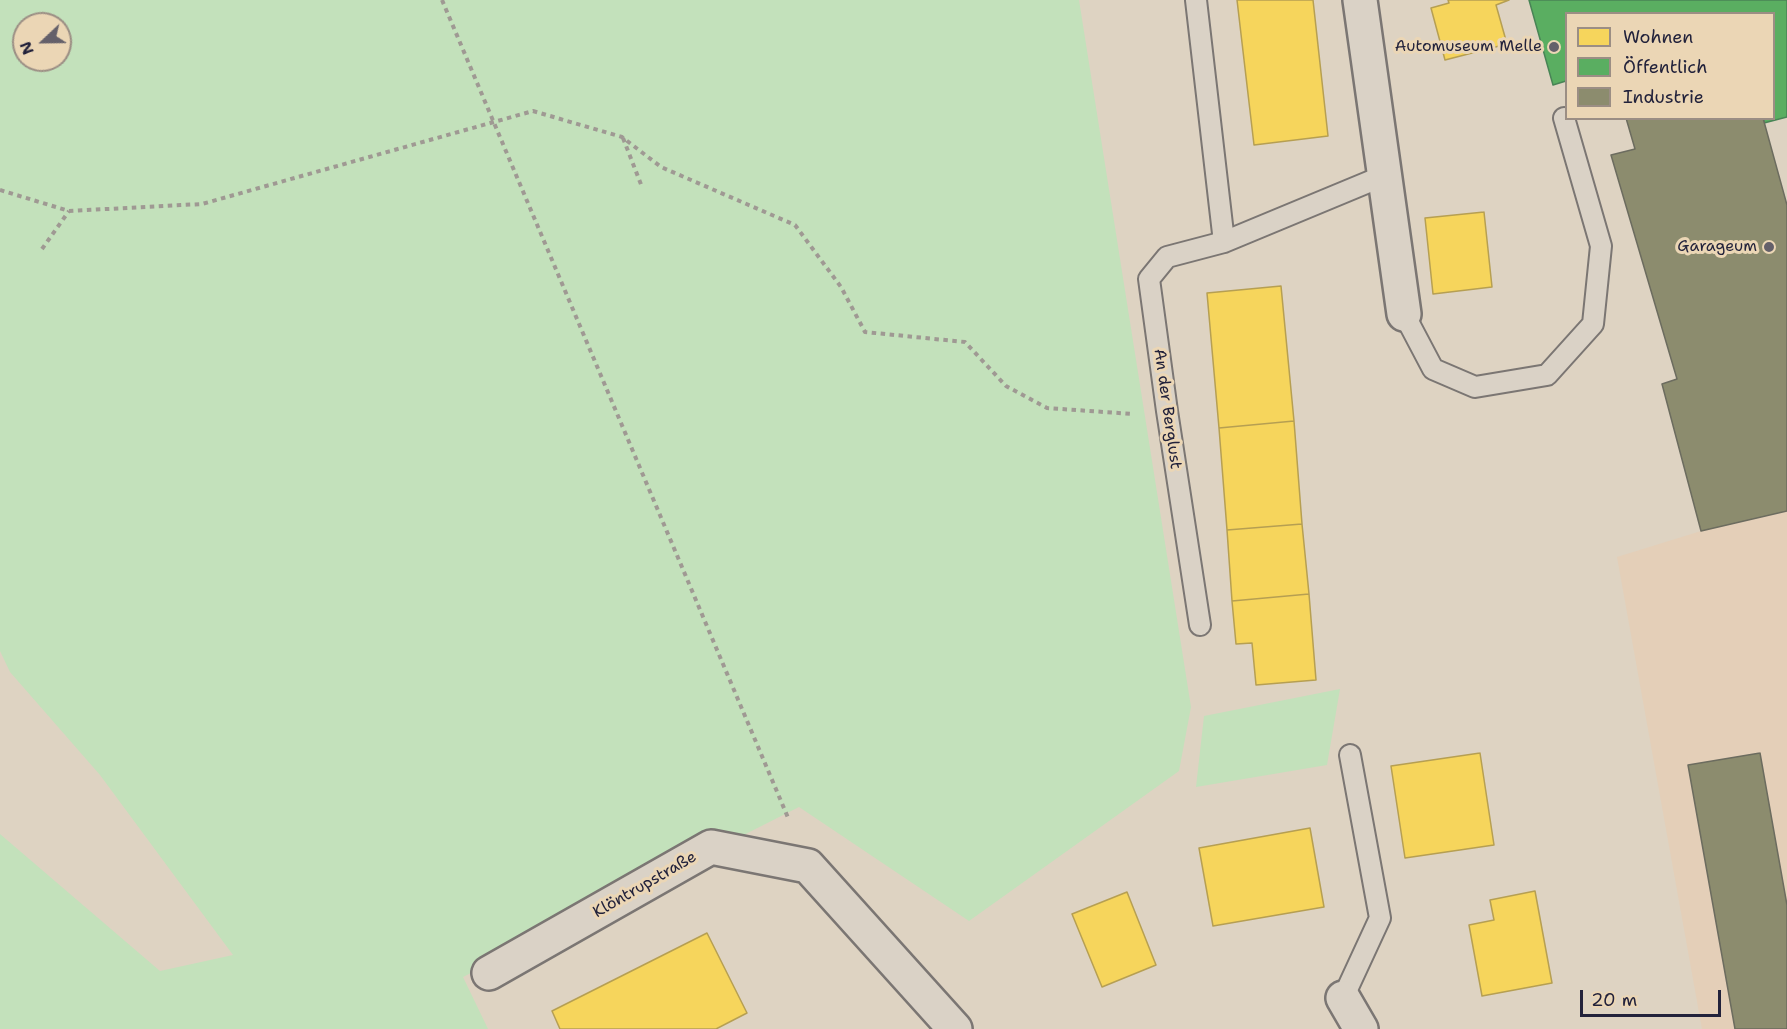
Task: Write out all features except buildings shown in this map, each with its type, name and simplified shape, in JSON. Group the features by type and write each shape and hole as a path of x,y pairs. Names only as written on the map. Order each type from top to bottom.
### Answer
{"street":[{"path":"1360,0 1404,314"},
{"name":"Klöntrupstraße","path":"489,973 711,847 808,866"},
{"path":"808,866 955,1029"},
{"path":"1342,998 1361,1029"}],"lane":[{"path":"1196,0 1224,242"},
{"path":"1404,314 1433,369 1475,387 1547,375 1593,324 1601,246 1564,118"},
{"name":"An der Berglust","path":"1200,625 1149,279 1167,257 1224,242 1383,176"},
{"path":"1342,998 1380,918 1350,755"}],"path":[{"path":"442,0 808,866"},
{"path":"0,190 69,211 202,204 533,111 622,137 661,167 795,225 841,287 865,332 964,342 1006,386 1047,408 1149,415 1167,411"},
{"path":"622,137 642,187"},
{"path":"42,249 69,211"}],"shaded area":[{"path":"1787,511 1787,1029 1702,1029 1617,557 1701,531"}],"green space":[{"path":"0,0 1079,0 1191,707 1179,771 969,921 799,807 463,977 488,1029 0,1029 0,834 160,971 233,955 100,775 10,672 0,651"},
{"path":"1340,689 1327,765 1196,787 1204,716"}],"place":[{"name":"Automuseum Melle","path":"1554,47"},
{"name":"Garageum","path":"1769,247"}]}
